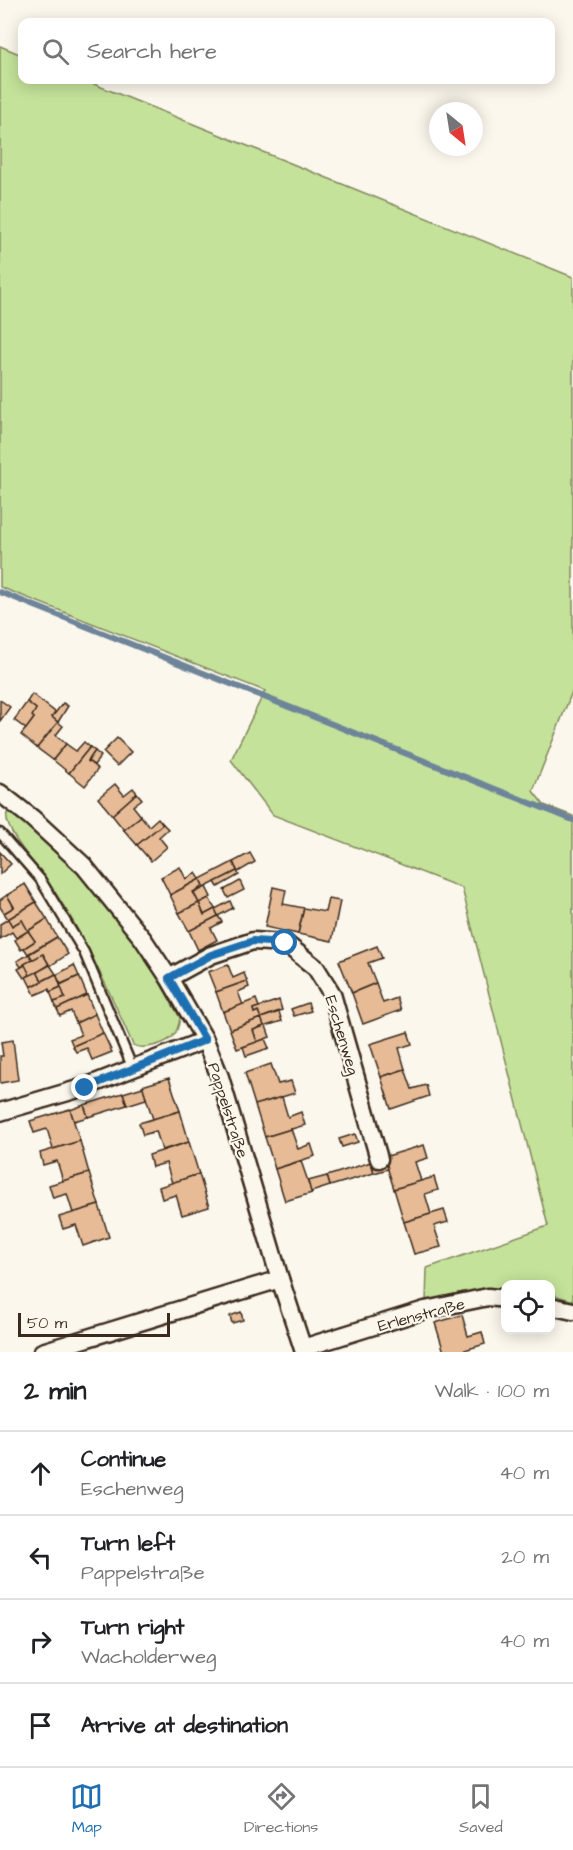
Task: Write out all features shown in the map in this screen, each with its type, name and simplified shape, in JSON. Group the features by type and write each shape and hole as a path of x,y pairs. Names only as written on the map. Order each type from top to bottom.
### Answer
{"street":[{"name":"Pappelstraße","path":"0,794 32,818 84,866 143,939 205,1040 220,1077 280,1279 304,1350"},
{"name":"Eschenweg","path":"169,978 211,955 253,941 285,943 316,968 332,994 379,1159"},
{"path":"0,1112 85,1088 205,1040"},
{"path":"42,1352 280,1279"},
{"name":"Erlenstraße","path":"304,1350 425,1310 488,1297 501,1298"},
{"path":"555,1307 573,1311"}],"lane":[{"path":"0,833 40,879 84,952 133,1069"}],"green space":[{"path":"0,46 18,53 18,84 94,84 573,277 573,689 533,791 544,805 573,816 573,1301 555,1295 555,1280 501,1280 501,1288 465,1292 426,1302 427,1268 548,1226 462,888 273,815 231,760 265,691 0,587"},
{"path":"14,812 98,894 128,931 180,1018 176,1032 170,1039 148,1047 133,1045 83,939 59,898 10,829 7,813"}],"building":[{"path":"32,694 55,712 52,717 58,722 37,748 21,735 34,718 32,716 36,709 27,702"},
{"path":"0,700 10,707 0,721"},
{"path":"27,702 36,709 32,716 34,718 26,729 14,720"},
{"path":"63,703 68,706 58,722 52,717"},
{"path":"58,722 63,726 56,735 66,744 53,760 37,748"},
{"path":"117,738 131,752 117,766 103,752"},
{"path":"84,742 90,747 69,773 53,760 66,744 76,751"},
{"path":"90,747 95,751 88,761 98,769 85,786 69,773"},
{"path":"95,751 101,756 94,765 88,761"},
{"path":"115,784 124,795 133,788 137,793 112,815 98,798"},
{"path":"137,793 142,799 133,806 141,816 124,830 112,815"},
{"path":"141,816 149,826 158,818 163,824 137,845 124,830"},
{"path":"163,824 168,829 159,837 167,847 151,861 137,845"},
{"path":"0,852 11,864 0,874"},
{"path":"250,853 255,862 238,872 233,862"},
{"path":"233,862 237,871 193,892 203,886 200,879"},
{"path":"180,867 186,879 196,873 200,879 170,895 161,877"},
{"path":"237,871 239,875 218,887 215,882"},
{"path":"200,879 203,886 193,892 199,903 179,913 170,895"},
{"path":"240,881 244,890 228,898 224,890"},
{"path":"25,884 36,902 8,919 4,913 14,907 7,895"},
{"path":"206,887 211,897 199,903 194,893"},
{"path":"273,887 286,890 283,904 304,908 298,934 265,927"},
{"path":"7,895 14,907 4,913 0,907 0,900"},
{"path":"209,898 215,909 204,915 199,903"},
{"path":"328,899 340,901 332,941 298,934 304,908 325,912"},
{"path":"230,901 233,908 218,916 215,909"},
{"path":"36,902 47,919 28,931 22,920 12,926 8,919"},
{"path":"199,903 204,915 215,909 218,916 189,931 179,913"},
{"path":"218,916 222,922 211,928 217,940 198,950 189,931"},
{"path":"8,919 12,926 22,920 28,931 16,938 12,932 0,939 0,924"},
{"path":"47,919 57,937 28,954 24,948 35,941 28,931"},
{"path":"28,931 35,941 21,950 15,940"},
{"path":"57,937 68,954 50,966 43,954 33,960 29,954"},
{"path":"377,946 382,958 368,963 376,983 352,993 339,961"},
{"path":"29,954 32,959 21,967 17,961"},
{"path":"43,954 49,965 30,977 24,964"},
{"path":"25,965 30,975 24,978 18,969"},
{"path":"50,965 56,974 42,981 37,972"},
{"path":"74,965 79,976 61,984 56,975"},
{"path":"228,965 233,978 244,973 247,981 216,992 208,972"},
{"path":"37,972 42,981 31,987 26,977"},
{"path":"56,974 61,987 35,995 31,987"},
{"path":"79,976 87,995 57,1009 54,1002 65,998 60,985"},
{"path":"247,981 249,987 238,992 243,1005 223,1012 216,992"},
{"path":"376,983 383,1003 397,998 401,1010 363,1024 352,993"},
{"path":"61,987 65,998 54,1002 50,992"},
{"path":"87,995 95,1014 76,1023 71,1011 60,1016 57,1009"},
{"path":"256,999 259,1007 253,1009 254,1013 258,1011 261,1018 230,1030 223,1012"},
{"path":"279,1000 282,1010 261,1018 258,1011 254,1013 253,1009"},
{"path":"308,1003 311,1011 294,1016 291,1009"},
{"path":"279,1012 282,1021 266,1026 270,1037 257,1042 253,1030 264,1026 261,1018"},
{"path":"95,1014 103,1033 73,1046 70,1039 81,1035 76,1023"},
{"path":"261,1018 264,1026 253,1030 257,1042 237,1049 230,1030"},
{"path":"408,1032 412,1044 399,1048 405,1069 381,1077 370,1044"},
{"path":"103,1033 112,1052 92,1060 87,1048 76,1052 73,1046"},
{"path":"265,1039 269,1048 246,1056 243,1047"},
{"path":"13,1040 18,1080 0,1083 0,1056 3,1056 1,1042"},
{"path":"271,1064 278,1084 291,1081 295,1093 255,1105 245,1073"},
{"path":"405,1069 412,1089 426,1085 429,1096 391,1109 381,1077"},
{"path":"169,1078 180,1111 153,1119 142,1086"},
{"path":"143,1087 146,1099 127,1105 123,1093"},
{"path":"123,1093 127,1105 88,1117 84,1105"},
{"path":"282,1097 288,1117 301,1112 305,1125 265,1137 255,1105"},
{"path":"84,1105 88,1117 74,1121 70,1110"},
{"path":"70,1109 80,1141 53,1149 47,1129 34,1133 30,1121"},
{"path":"180,1111 189,1142 162,1150 156,1131 143,1135 139,1123"},
{"path":"291,1129 298,1149 311,1144 315,1156 275,1169 265,1137"},
{"path":"355,1134 358,1142 342,1147 339,1139"},
{"path":"80,1141 89,1173 63,1181 57,1161 43,1165 40,1153"},
{"path":"189,1142 199,1174 172,1183 166,1163 152,1167 149,1155"},
{"path":"424,1145 428,1158 415,1162 421,1181 394,1189 384,1157"},
{"path":"385,1158 388,1169 374,1173 371,1162"},
{"path":"301,1161 312,1193 285,1201 275,1169"},
{"path":"371,1162 374,1173 330,1186 327,1176"},
{"path":"89,1173 99,1205 73,1213 67,1194 53,1198 49,1185"},
{"path":"199,1174 209,1207 182,1215 176,1195 162,1199 159,1187"},
{"path":"327,1176 330,1186 311,1192 308,1181"},
{"path":"434,1177 438,1190 425,1194 431,1214 404,1222 394,1189"},
{"path":"99,1205 109,1237 83,1246 76,1225 63,1229 59,1217"},
{"path":"444,1210 448,1222 434,1226 441,1247 414,1254 404,1222"},
{"path":"241,1312 243,1320 232,1323 230,1316"},
{"path":"462,1315 468,1336 482,1332 485,1344 458,1352 444,1352 435,1323"}],"waterway":[{"path":"0,592 573,820"}],"route":[{"path":"85,1088 205,1040 169,978 211,955 253,941 285,943"}]}
